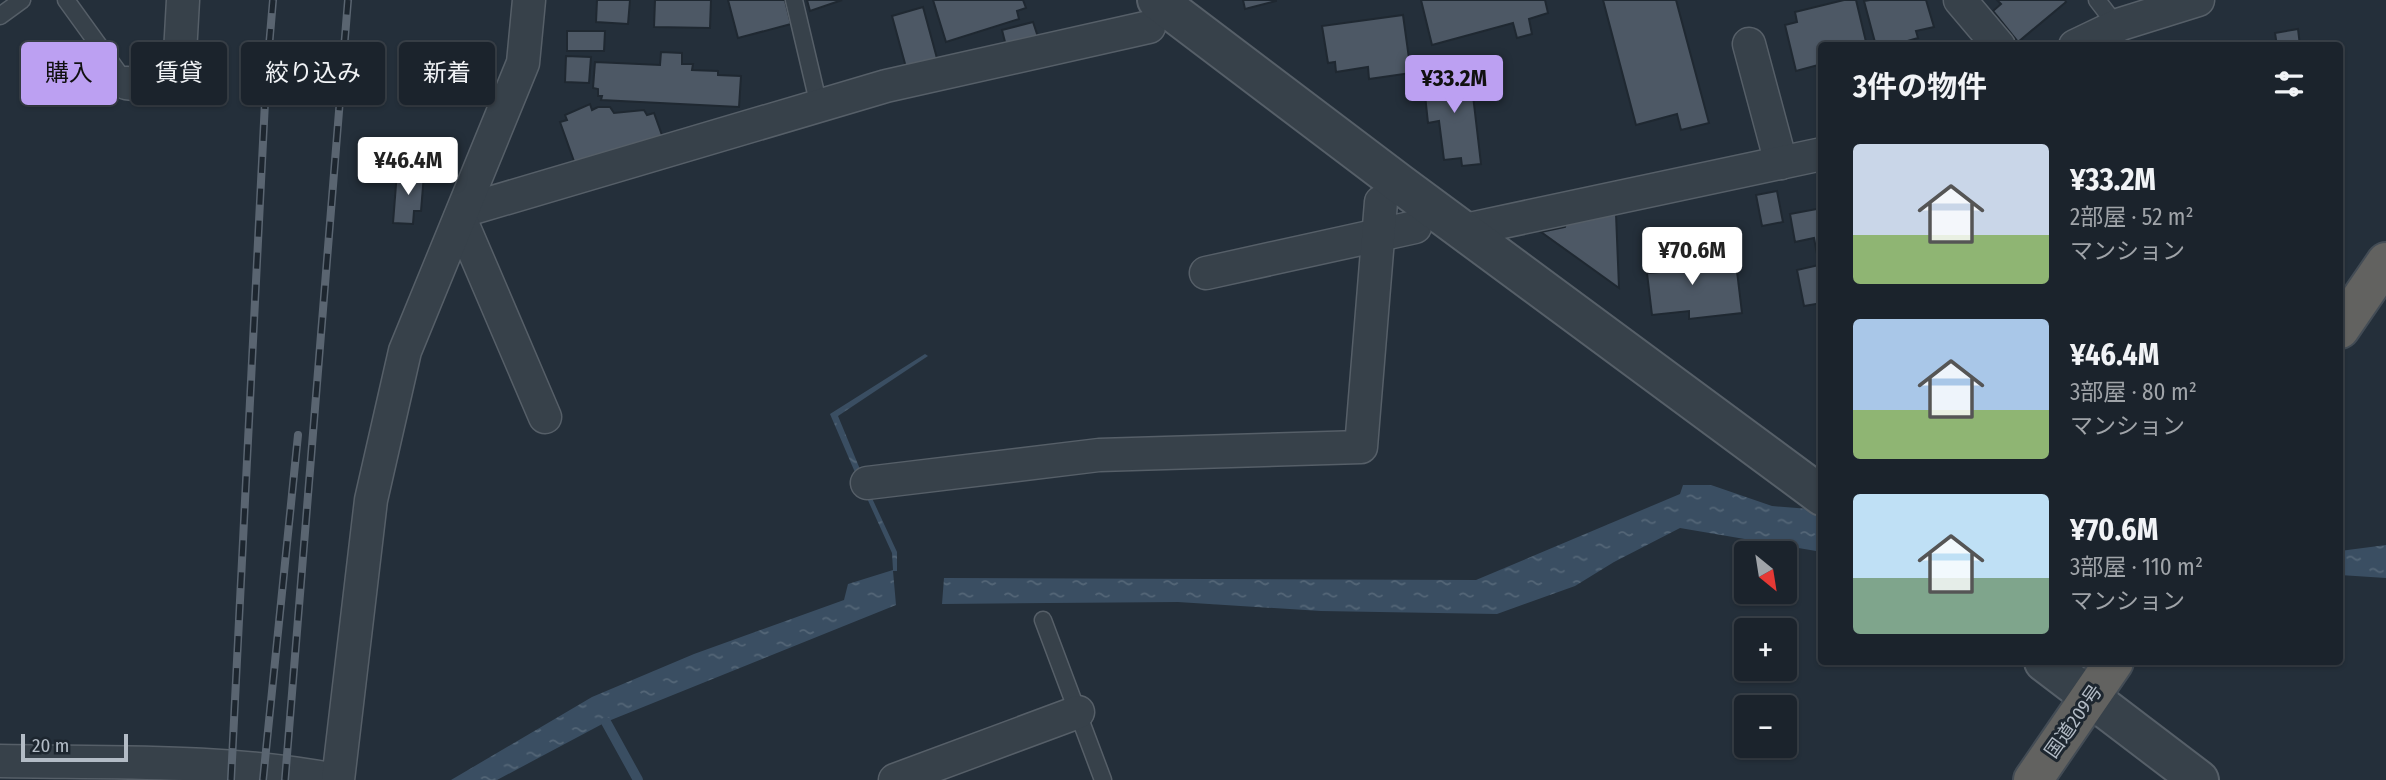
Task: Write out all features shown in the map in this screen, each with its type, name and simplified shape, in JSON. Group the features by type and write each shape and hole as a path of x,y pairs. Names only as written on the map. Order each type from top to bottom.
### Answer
{"highway":[{"path":"2343,326 2375,296 2386,261"},
{"name":"国道209号","path":"2032,780 2112,665"}],"street":[{"path":"126,83 178,89 183,0"},
{"path":"0,761 232,766 286,770 337,780 371,500 405,351 523,63 529,0"},
{"path":"1960,0 1996,42"},
{"path":"2084,42 2118,26 2195,0"},
{"path":"461,214 886,86 1153,14 1465,230 1818,493"},
{"path":"1749,44 1781,163"},
{"path":"1465,230 1818,155"},
{"path":"867,483 1099,456 1361,447 1381,202"},
{"path":"461,214 545,417"},
{"path":"1206,273 1415,228"},
{"path":"2048,665 2199,780"},
{"path":"895,780 1078,712"}],"lane":[{"path":"0,16 22,0"},
{"path":"66,0 126,83"},
{"path":"794,0 819,106"},
{"path":"2097,0 2118,26"},
{"path":"1043,620 1103,780"}],"water":[{"path":"925,354 928,356 838,416 862,474 857,477 830,414"},
{"path":"1683,485 1711,485 1772,506 1818,510 1818,551 1797,548 1797,541 1757,541 1680,528 1614,562 1575,586 1497,614 1321,611 1178,602 942,604 944,578 1476,580 1680,494"},
{"path":"866,496 871,496 897,552 897,571 893,571 896,605 606,722 497,780 451,780 592,697 694,654 844,600 848,584 893,570 892,553"},
{"path":"2386,545 2386,578 2343,575 2343,551"}],"building":[{"path":"597,0 630,0 628,24 596,22"},
{"path":"655,0 711,0 710,28 654,27"},
{"path":"728,0 785,0 791,24 738,38"},
{"path":"807,0 842,0 810,11"},
{"path":"933,0 1023,0 1026,8 1017,11 1019,19 946,42"},
{"path":"1243,0 1276,0 1276,1 1245,9"},
{"path":"1421,0 1545,0 1548,13 1529,19 1532,34 1517,38 1513,23 1432,45"},
{"path":"1603,0 1676,0 1709,123 1681,130 1677,114 1636,125"},
{"path":"1844,0 1856,0 1866,42 1818,42 1818,65 1796,71 1785,25 1797,22 1795,12"},
{"path":"1926,0 1934,27 1916,31 1918,38 1904,42 1875,42 1864,1"},
{"path":"1997,0 2066,2 2018,42 1993,11 2001,4"},
{"path":"923,7 938,62 907,71 892,16"},
{"path":"1403,15 1411,73 1369,79 1368,67 1336,72 1335,62 1328,63 1322,26"},
{"path":"1033,22 1038,37 1006,46 1002,30"},
{"path":"2298,29 2300,42 2276,42 2275,33"},
{"path":"567,31 605,31 604,51 567,51"},
{"path":"661,52 682,53 682,64 693,64 692,70 718,71 718,75 741,76 739,107 601,100 598,89 593,88 595,62 660,65"},
{"path":"566,56 591,57 589,83 565,82"},
{"path":"1470,70 1481,164 1462,166 1461,158 1444,160 1439,121 1428,123 1423,76"},
{"path":"590,104 592,110 610,107 614,113 644,110 647,115 654,113 663,138 575,164 560,122 567,120 565,115"},
{"path":"397,172 424,174 421,211 414,211 413,224 393,223"},
{"path":"1777,191 1783,222 1762,226 1756,195"},
{"path":"1818,209 1818,260 1814,238 1795,242 1790,214"},
{"path":"1616,214 1619,288 1541,232 1565,227 1566,223"},
{"path":"1681,242 1684,269 1736,263 1742,313 1689,319 1689,311 1652,315 1647,273 1658,272 1655,246"},
{"path":"1818,265 1818,304 1804,306 1797,270"}],"waterway":[{"path":"606,722 638,780"}],"railway":[{"path":"231,780 266,82 273,0"},
{"path":"285,780 348,0"},
{"path":"263,780 298,435"}]}
